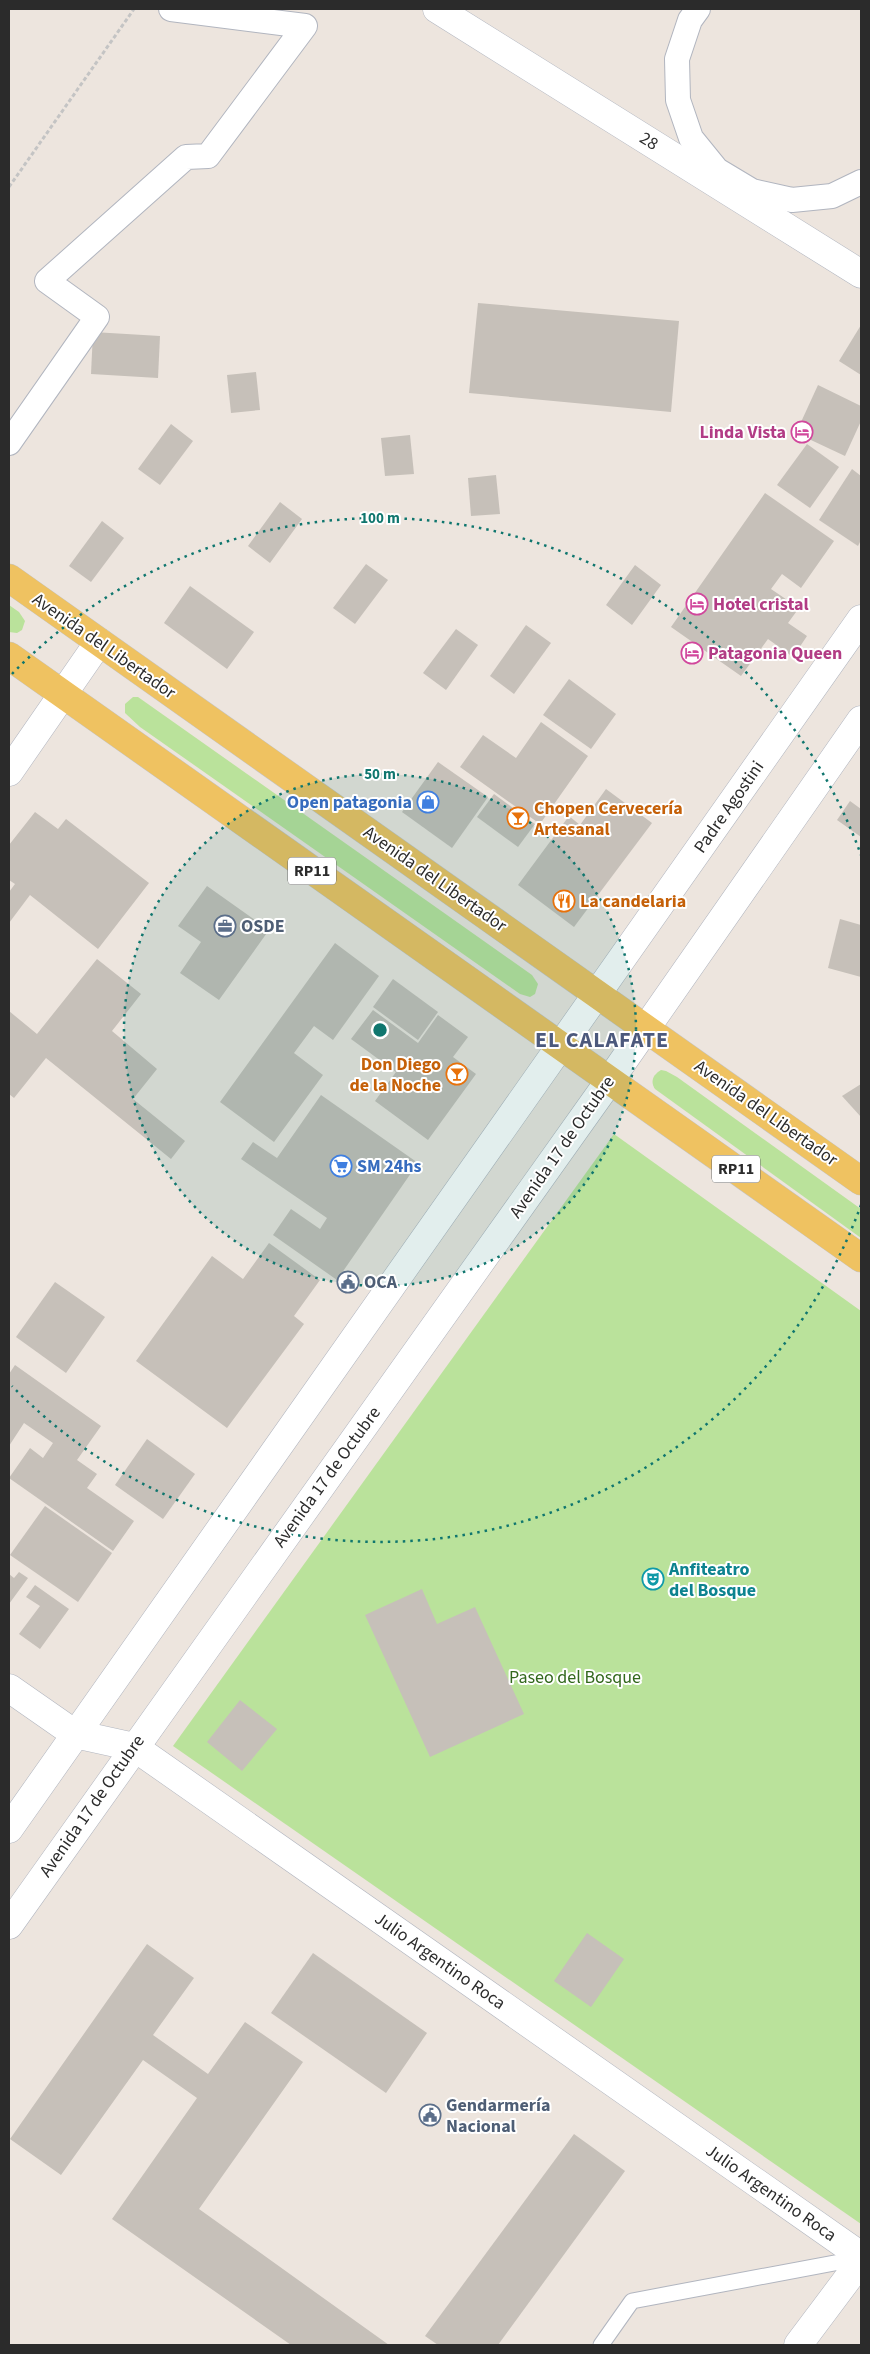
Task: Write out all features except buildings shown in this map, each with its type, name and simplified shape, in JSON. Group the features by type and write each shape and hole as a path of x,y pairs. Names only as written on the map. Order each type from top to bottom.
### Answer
{"main road":[{"name":"28","path":"437,9 861,274"},
{"name":"Avenida del Libertador","path":"9,578 861,1181"},
{"name":"Padre Agostini","path":"597,995 861,619"},
{"path":"9,772 99,642"},
{"name":"RP11","path":"9,656 861,1258"},
{"path":"646,1029 861,720"},
{"path":"9,1829 597,995"},
{"name":"Avenida 17 de Octubre","path":"9,1924 646,1029"},
{"name":"Julio Argentino Roca","path":"9,1688 75,1734 134,1747 861,2259"},
{"path":"798,2345 861,2259"}],"street":[{"path":"9,443 97,317 47,281 186,157 208,156 305,26 171,9"},
{"path":"698,9 690,20 677,59 678,100 691,138 717,170 752,191 792,200 832,196 861,182"}],"lane":[{"path":"601,2345 632,2301 861,2259"}],"path":[{"path":"9,187 134,9"}],"green space":[{"path":"9,605 19,612 25,621 22,630 17,633 9,632"},
{"path":"133,697 138,697 532,975 538,984 535,994 530,997 520,994 140,727 125,713 125,704"},
{"path":"661,1070 677,1077 861,1209 861,1238 655,1089 653,1078"},
{"name":"Paseo del Bosque","path":"614,1134 861,1311 861,2224 173,1746"}],"place":[{"name":"Linda Vista","path":"802,432"},
{"name":"Hotel cristal","path":"697,604"},
{"name":"Patagonia Queen","path":"692,653"},
{"name":"Open patagonia","path":"428,802"},
{"name":"Chopen Cervecería Artesanal","path":"518,818"},
{"name":"La candelaria","path":"564,901"},
{"name":"OSDE","path":"225,926"},
{"name":"Don Diego de la Noche","path":"457,1074"},
{"name":"SM 24hs","path":"341,1166"},
{"name":"OCA","path":"348,1282"},
{"name":"Anfiteatro del Bosque","path":"653,1579"},
{"name":"Gendarmería Nacional","path":"430,2115"}],"district":[{"name":"EL CALAFATE","path":"602,1040"}]}
